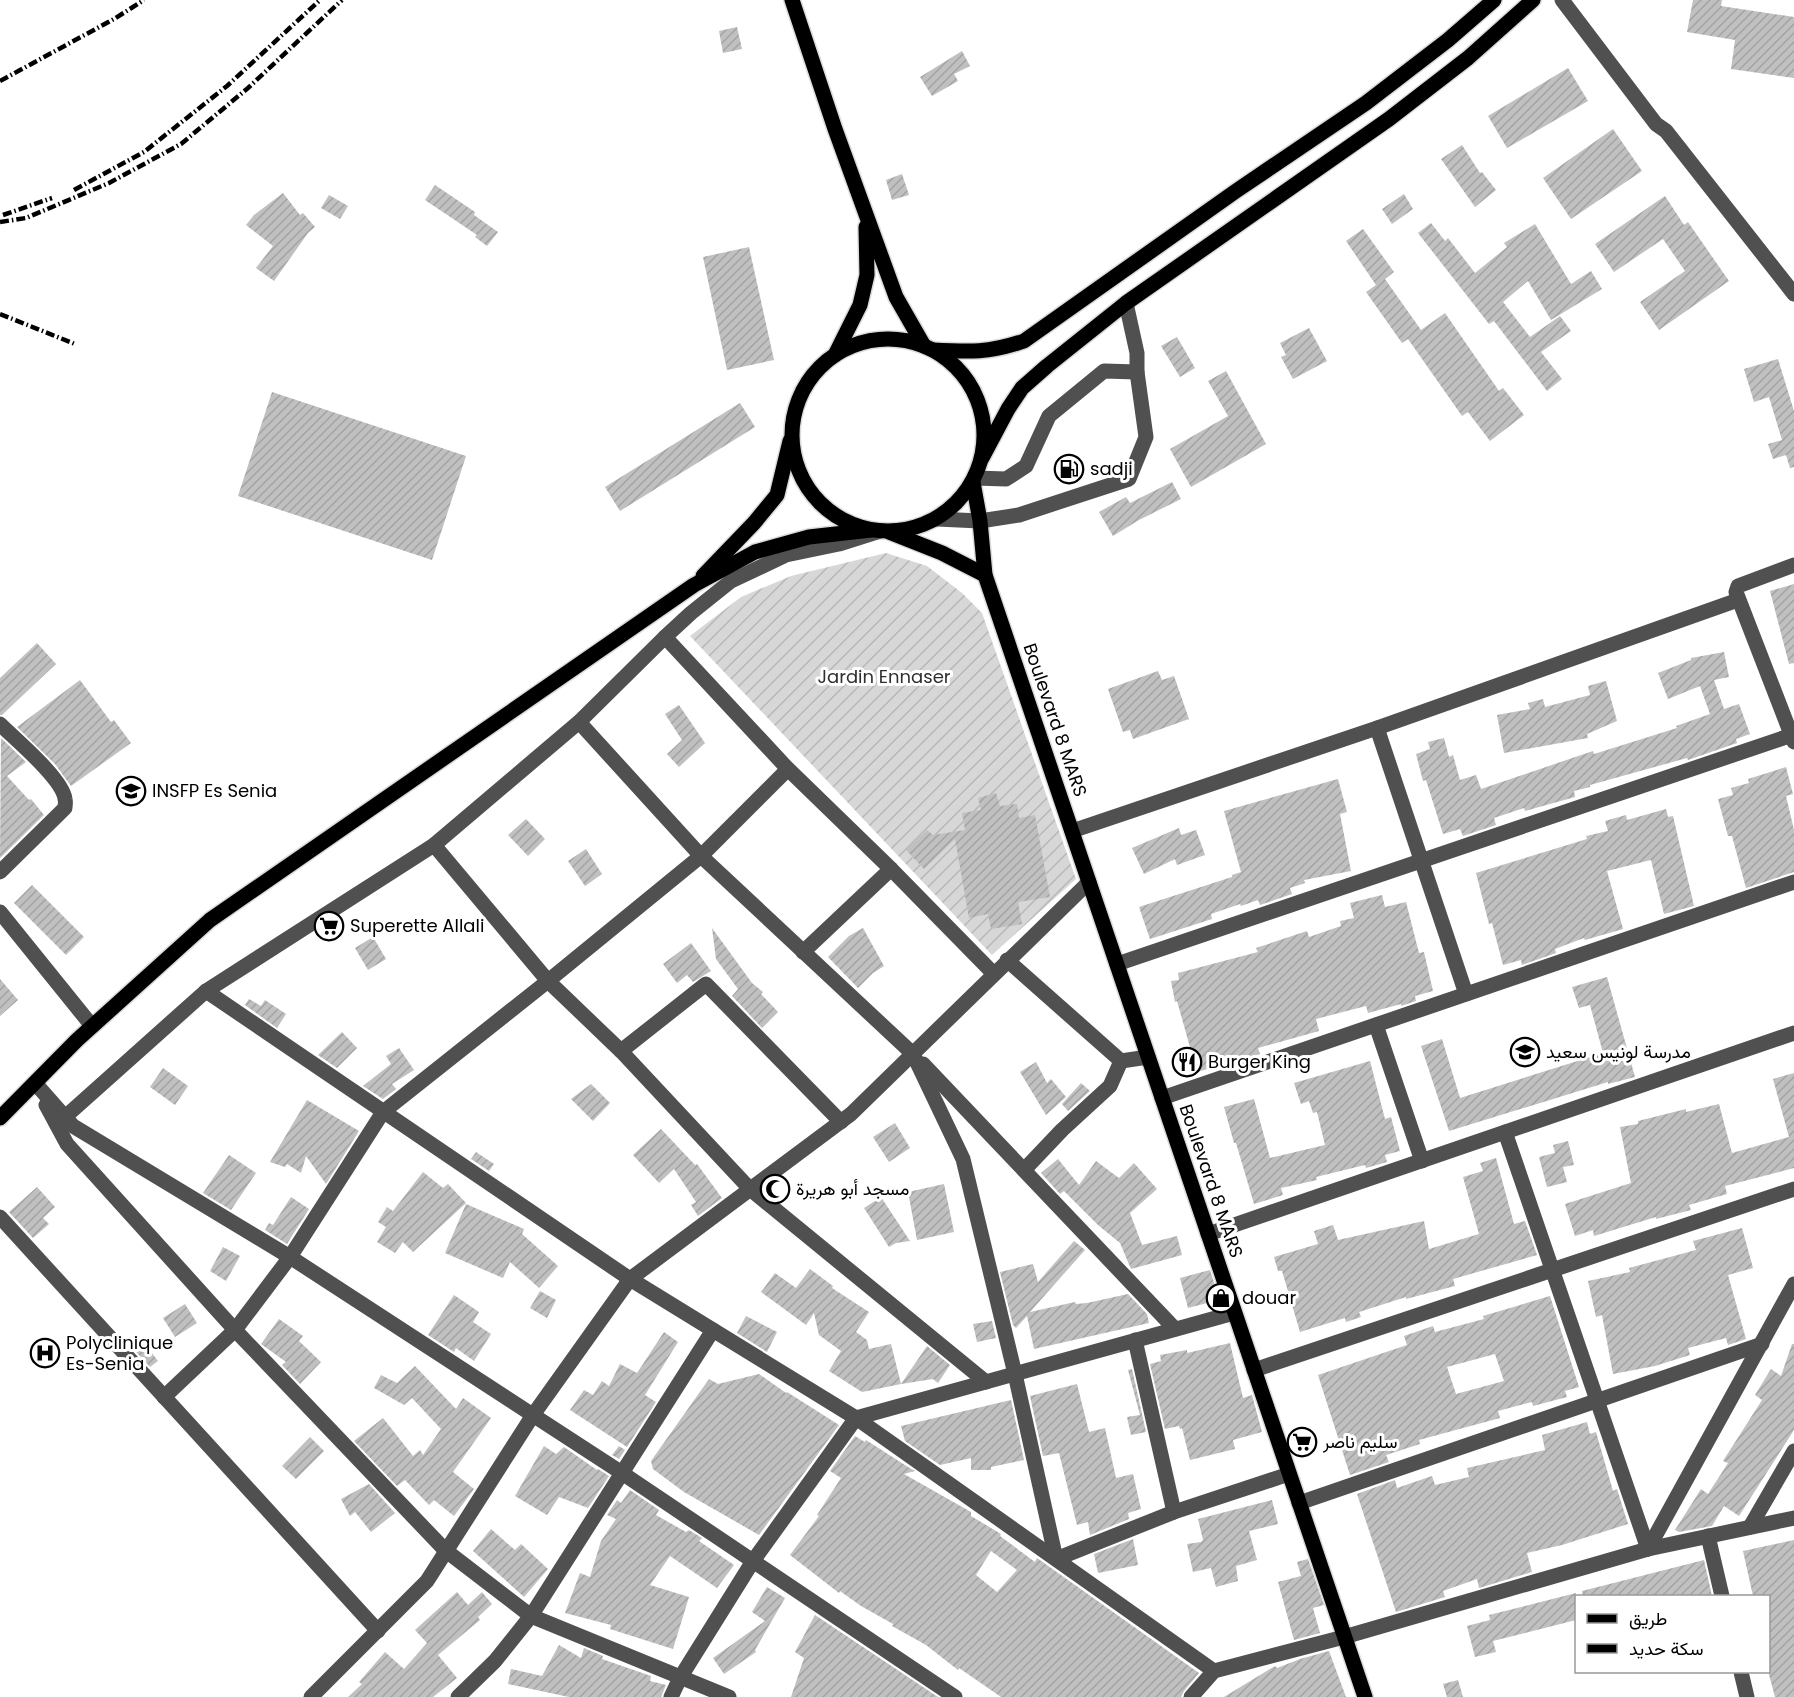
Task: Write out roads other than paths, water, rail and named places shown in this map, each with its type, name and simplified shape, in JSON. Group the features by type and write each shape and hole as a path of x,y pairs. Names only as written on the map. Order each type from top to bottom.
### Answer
{"main road":[{"path":"792,0 896,297 929,348 958,369 976,395 984,426 982,458"},
{"path":"694,585 754,523 777,495 799,400 813,375 835,355 863,342 894,339 929,348 975,353 999,350 1024,340 1366,103 1448,40 1494,0"},
{"path":"0,1118 92,1026 210,920 694,585 755,552 809,537 913,528 937,519 957,503 974,480 982,458 1022,388 1126,303 1389,119 1468,58 1533,0"},
{"path":"835,355 860,305 867,275 866,215"},
{"path":"792,429 795,457 805,483 822,504 844,521 942,553 985,575"},
{"name":"Boulevard 8 MARS","path":"974,480 985,575 1365,1697"}],"street":[{"path":"1562,0 1656,124 1666,131 1794,294"},
{"path":"937,519 980,521 1019,515 1129,479 1146,437 1137,372 1137,353 1126,303"},
{"path":"974,480 1006,479 1026,466 1049,416 1104,371 1137,372"},
{"path":"65,1117 206,991 434,845 579,722 665,637 731,581 786,555 839,544 879,531"},
{"path":"1117,964 1420,861 1793,739 1736,592 1738,586 1794,565"},
{"path":"1072,831 1377,728 1738,600"},
{"path":"665,637 788,769 993,973"},
{"path":"579,722 701,856 914,1054 1175,1329"},
{"path":"0,724 42,765 66,798 65,808 0,872"},
{"path":"1377,728 1466,994"},
{"path":"164,1397 235,1330 290,1257 384,1112 701,856 788,769"},
{"path":"434,845 548,981 621,1051 750,1189 987,1382"},
{"path":"803,952 891,869"},
{"path":"311,1697 427,1581 533,1415 630,1279 841,1122 914,1054 993,973 1089,882"},
{"path":"1162,1098 1794,882"},
{"path":"0,912 92,1026"},
{"path":"1007,960 1121,1061 1148,1058"},
{"path":"621,1051 706,984 841,1122"},
{"path":"206,991 630,1279 856,1418 1214,1671"},
{"path":"1376,1025 1422,1161"},
{"path":"1208,1234 1794,1033"},
{"path":"914,1054 963,1159 1056,1559"},
{"path":"1024,1170 1110,1086 1121,1061"},
{"path":"35,1083 73,1126 290,1257 622,1473 955,1697"},
{"path":"35,1083 67,1144 235,1330 445,1550 531,1616 729,1697"},
{"path":"1505,1132 1647,1550"},
{"path":"1254,1370 1794,1189"},
{"path":"0,1217 378,1631"},
{"path":"1647,1550 1794,1284"},
{"path":"671,1697 680,1678 753,1562 856,1418 1234,1313"},
{"path":"458,1697 495,1661 531,1616 713,1330"},
{"path":"1135,1340 1174,1512"},
{"path":"1299,1503 1762,1344"},
{"path":"1750,1527 1794,1451"},
{"path":"1056,1559 1174,1512 1289,1474"},
{"path":"1191,1697 1214,1671 1344,1637 1647,1550 1794,1518"},
{"path":"1708,1536 1722,1595"},
{"path":"1741,1673 1747,1697"}],"railway":[{"path":"0,81 114,19 144,0"},
{"path":"74,190 144,152 227,86 320,0"},
{"path":"0,222 26,218 109,183 181,144 248,88 342,0"},
{"path":"3,215 52,198"},
{"path":"0,314 75,344"}],"place":[{"name":"sadji","path":"1069,469"},
{"name":"INSFP Es Senia","path":"131,791"},
{"name":"Superette Allali","path":"329,926"},
{"name":"مدرسة لونيس سعيد","path":"1525,1052"},
{"name":"Burger King","path":"1187,1062"},
{"name":"مسجد أبو هريرة","path":"775,1189"},
{"name":"douar","path":"1221,1298"},
{"name":"Polyclinique Es-Senia","path":"45,1353"},
{"name":"سليم ناصر","path":"1302,1442"}],"park label":[{"name":"Jardin Ennaser","path":"884,677"}]}
